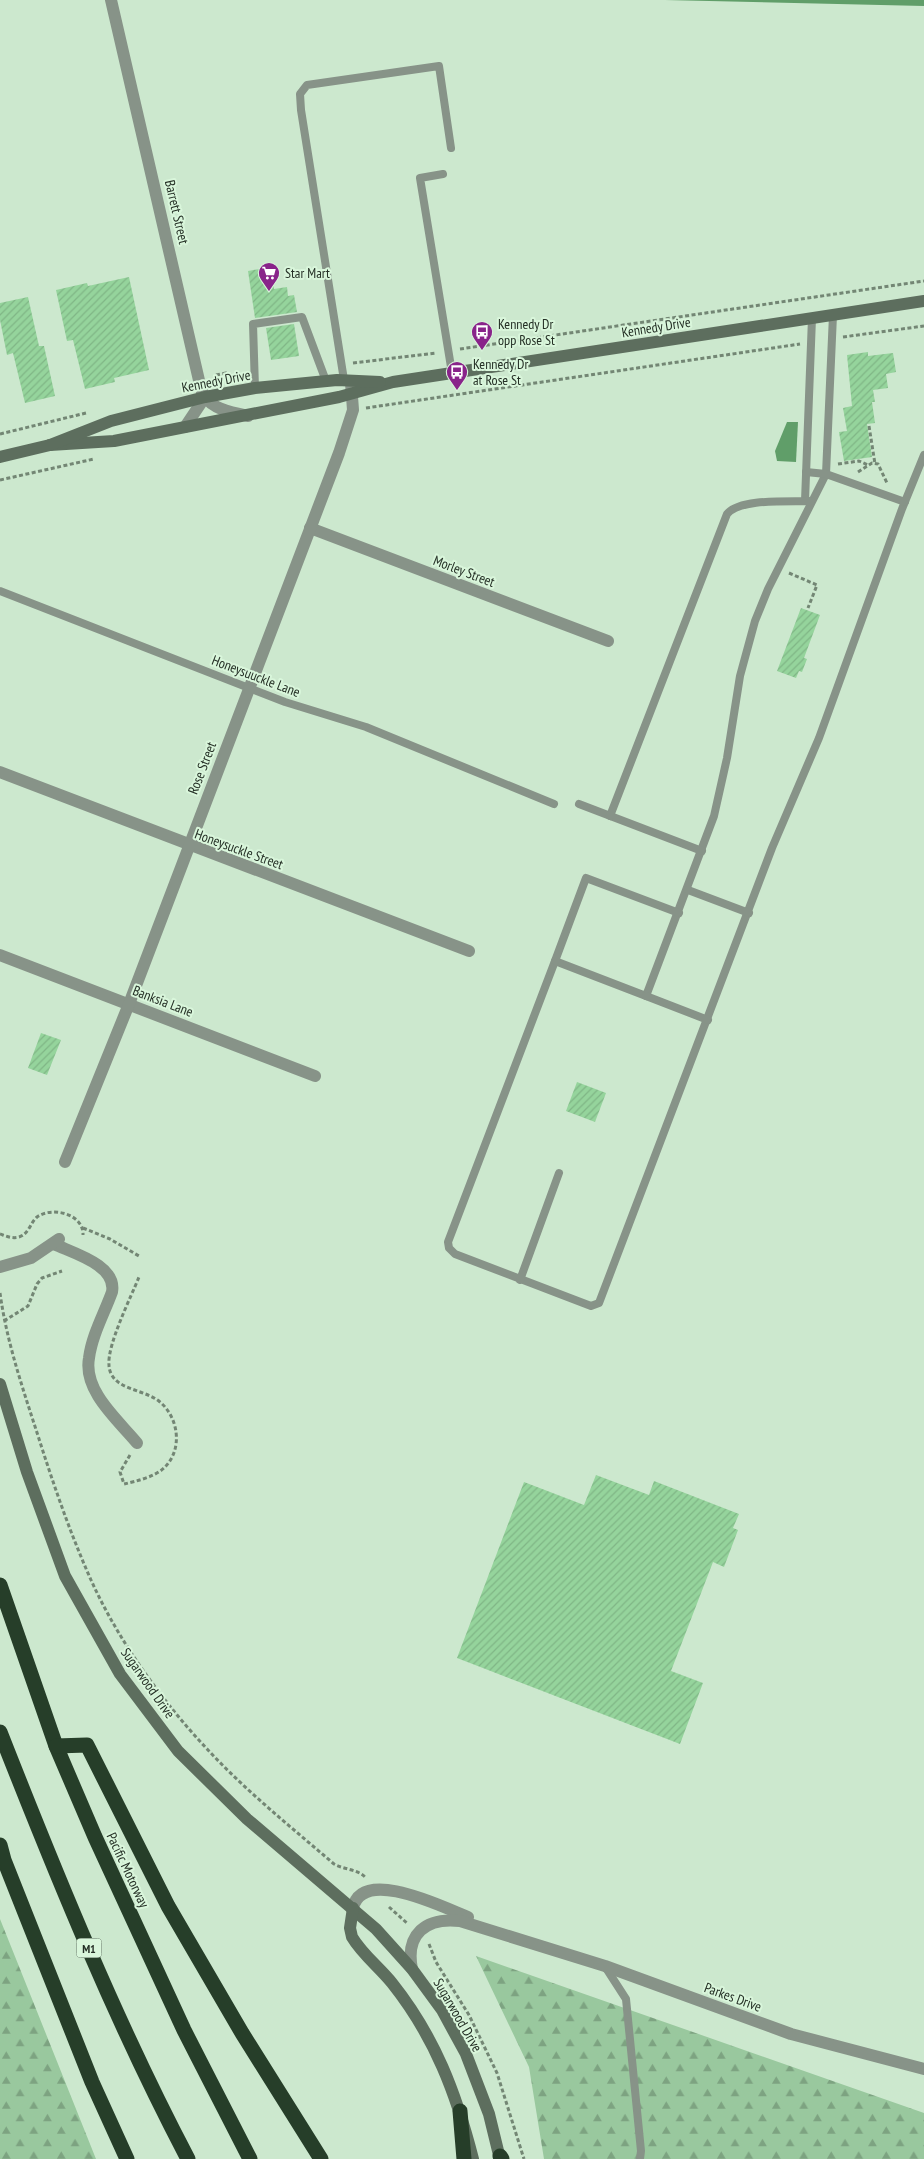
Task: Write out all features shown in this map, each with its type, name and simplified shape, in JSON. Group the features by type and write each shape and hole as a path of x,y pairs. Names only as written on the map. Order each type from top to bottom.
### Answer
{"highway":[{"name":"Pacific Motorway","path":"0,1585 56,1746 95,1837 180,2021 250,2159"},
{"name":"M1","path":"0,1732 48,1853 125,2031 188,2159"},
{"path":"56,1746 87,1745 168,1906 247,2041 321,2159"},
{"path":"0,1845 4,1860 92,2082 127,2159"},
{"path":"460,2111 464,2159"}],"street":[{"name":"Barrett Street","path":"111,0 204,397"},
{"name":"Kennedy Drive","path":"50,445 114,441 248,416 352,394 393,382 924,301"},
{"name":"Kennedy Drive","path":"0,457 50,445 111,421 255,382 347,380 393,382"},
{"name":"Rose Street","path":"65,1162 129,1004 351,418 352,394 347,380"},
{"path":"185,427 204,397 213,406 248,416"},
{"name":"Morley Street","path":"310,528 608,641"},
{"name":"Honeysuckle Street","path":"0,772 188,846 469,951"},
{"name":"Banksia Lane","path":"0,955 315,1076"},
{"path":"0,1267 31,1258 56,1242 101,1267 111,1277 112,1292 91,1348 89,1372 98,1395 137,1443"},
{"name":"Sugarwood Drive","path":"0,1384 27,1472 66,1576 120,1674 178,1751 247,1819 353,1908 391,1944 412,1969 442,2010 466,2054 489,2114 501,2158"},
{"path":"377,1889 358,1895 353,1908 350,1928 352,1937 392,1983 419,2022 442,2063 460,2111 473,2159"},
{"name":"Parkes Drive","path":"377,1889 392,1890 416,1897 534,1943"},
{"name":"Parkes Drive","path":"418,1932 435,1922 454,1920 605,1966 791,2034 924,2069"},
{"path":"412,1969 411,1948 418,1932"}],"lane":[{"path":"347,380 342,365 300,94 306,86 326,81 440,66 451,148"},
{"path":"443,174 420,178 452,373"},
{"path":"646,996 688,890 714,816 723,780 738,688 747,648 760,608 808,501 826,470 833,315"},
{"path":"255,382 254,324 302,317 326,381"},
{"path":"808,501 806,472 812,318"},
{"path":"679,912 586,878 448,1244 450,1250 455,1254 591,1306 599,1303 772,848 819,738 924,455"},
{"path":"806,472 826,470 905,502"},
{"path":"610,816 727,514 732,509 743,505 808,501"},
{"name":"Honeysuuckle Lane","path":"0,591 293,705 366,727 554,804"},
{"path":"579,804 702,851"},
{"path":"688,890 749,912"},
{"path":"555,961 708,1020"},
{"path":"520,1280 559,1173"},
{"path":"605,1966 626,1999 641,2151 640,2159"}],"path":[{"path":"342,365 924,282"},
{"path":"832,339 924,326"},
{"path":"371,408 811,342"},
{"path":"216,375 226,372 237,378 255,382"},
{"path":"869,426 874,464"},
{"path":"826,470 859,461 868,465"},
{"path":"778,569 817,585 808,608"},
{"path":"0,1234 8,1237 18,1237 26,1232 37,1217 58,1212 71,1216 83,1228 110,1239 139,1256"},
{"path":"83,1228 84,1235"},
{"path":"4,1321 28,1306 37,1284 42,1278 62,1271"},
{"path":"137,1443 120,1472 124,1484 150,1476 162,1469 170,1461 177,1439 172,1417 164,1407 153,1398 120,1384 116,1381 110,1370 110,1352 139,1277"},
{"path":"0,1293 4,1321 15,1362 65,1518 92,1581 136,1659 162,1696 209,1752 270,1810 334,1864 342,1869 362,1874 377,1889 382,1901 430,1945"}],"green space":[{"path":"0,1919 96,2159 0,2159"},
{"path":"476,1956 924,2113 924,2159 544,2159 529,2067"}],"shaded area":[{"path":"665,0 924,0 924,6"},
{"path":"787,422 798,422 796,462 777,461 775,451"}],"building":[{"name":"Star Mart","path":"271,267 274,289 287,287 288,296 294,295 297,312 255,318 248,271"},
{"path":"129,277 149,370 114,378 115,382 85,389 73,340 67,341 56,290 87,283 88,286"},
{"path":"28,297 39,346 44,346 55,396 25,403 13,353 7,355 0,320 0,303"},
{"path":"294,324 299,356 271,360 266,328"},
{"path":"868,352 868,356 893,353 896,372 886,374 888,388 873,390 875,402 872,402 875,423 867,424 872,457 844,461 839,432 847,431 843,408 852,406 847,355"},
{"path":"801,608 820,615 804,658 807,659 802,672 799,671 796,678 777,671"},
{"path":"41,1033 61,1040 47,1075 28,1068"},
{"path":"577,1082 606,1093 595,1122 566,1111"},
{"path":"596,1475 649,1495 654,1481 739,1514 733,1528 738,1530 724,1567 713,1562 671,1671 703,1683 680,1744 457,1658 524,1482 584,1505"}],"place":[{"name":"Star Mart","path":"269,292"},
{"name":"Kennedy Dr opp Rose St","path":"482,351"},
{"name":"Kennedy Dr at Rose St","path":"457,391"}]}
